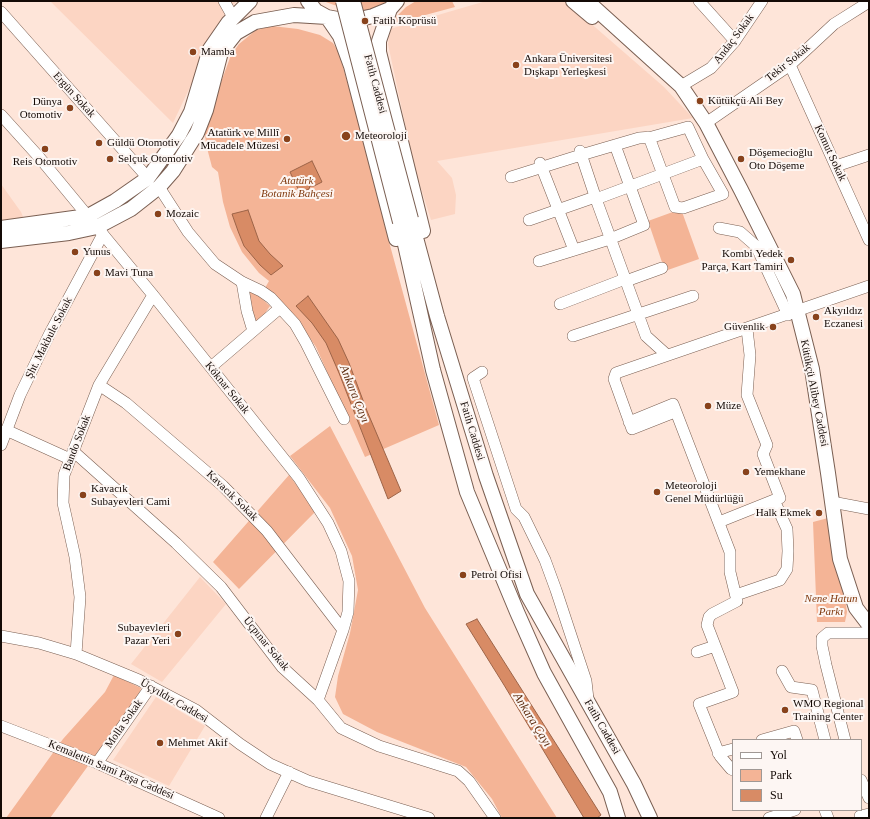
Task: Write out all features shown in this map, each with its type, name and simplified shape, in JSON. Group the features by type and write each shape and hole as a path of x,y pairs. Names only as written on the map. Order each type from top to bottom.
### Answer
{"main road":[{"path":"1,228 88,216 115,201 148,178 180,135 191,112 210,49 233,17 250,1"},
{"path":"308,1 316,11 327,17 340,36 350,66 390,222 419,307"},
{"name":"Fatih Caddesi","path":"344,1 405,221 437,316 486,476 527,594 634,784 650,818"},
{"name":"Fatih Caddesi","path":"354,1 405,221 419,307 433,370 467,492 544,673 610,792 618,818"},
{"name":"Kütükçü Alibey Caddesi","path":"573,1 630,51 681,86"},
{"name":"Kütükçü Alibey Caddesi","path":"589,2 681,86 706,123 793,294 793,313 812,369 840,559 856,608 869,625"},
{"path":"1,240 100,230 131,209 159,187 173,171 197,133 206,110 221,52 236,33 255,22 294,15 355,20 373,16 394,5"},
{"path":"394,5 379,40 379,52 429,254 437,316"}],"street":[{"path":"224,1 233,17"},
{"path":"699,1 735,41"},
{"name":"Andaç Sokak","path":"681,86 712,68 735,41 762,1"},
{"name":"Tekir Sokak","path":"706,123 790,65 834,24 869,2"},
{"name":"Ergün Sokak","path":"1,12 148,178"},
{"name":"Komut Sokak","path":"790,65 869,240"},
{"name":"Köknar Sokak","path":"1,115 100,230 153,295 299,478 328,523 341,551 349,581 348,612 318,700"},
{"path":"511,177 541,165 580,153 688,127 703,159 723,194 683,208 675,208 649,137"},
{"path":"539,261 610,238 644,225 615,145"},
{"path":"580,153 646,336 667,355"},
{"path":"836,166 869,155"},
{"path":"529,220 630,186 703,159"},
{"path":"541,165 574,250"},
{"path":"159,187 188,232 215,264 242,282 261,290 271,298 295,324 344,419"},
{"path":"719,228 740,232 756,246 793,313"},
{"name":"Şht. Makbule Sokak","path":"1,445 20,395 100,230"},
{"path":"560,304 662,268"},
{"path":"242,282 247,311 253,331"},
{"path":"732,770 718,753 699,704 733,692 707,625 709,617 712,614 737,601 730,572 730,552 674,408 630,425 614,379 616,373 869,286"},
{"name":"Bando Sokak","path":"76,654 80,597 75,557 63,503 64,475 99,385 153,295"},
{"path":"573,336 638,313 693,296"},
{"path":"211,368 280,308"},
{"path":"719,522 780,498 763,454 767,445 747,395 750,355 746,329"},
{"path":"482,372 473,378 516,509 524,517 545,560 556,590 586,681 589,704"},
{"name":"Kavacık Sokak","path":"99,385 126,402 223,486 267,531 343,630"},
{"name":"Üçpınar Sokak","path":"6,430 72,455 176,543 221,587 282,667 318,700 341,728 379,746 458,771 469,780 495,818"},
{"path":"736,595 780,580 787,569 787,529 774,500"},
{"path":"832,502 869,509"},
{"path":"845,739 826,665 822,638 828,633 869,633"},
{"name":"Üçyıldız Caddesi","path":"1,636 76,654 139,680 196,710 270,764 308,781 428,818"},
{"path":"697,652 715,646"},
{"path":"782,671 791,687 812,690 825,739"},
{"name":"Molla Sokak","path":"97,763 151,686"},
{"name":"Kemalettin Sami Paşa Caddesi","path":"3,730 97,763 219,818"},
{"path":"765,739 794,730 797,739"},
{"path":"718,753 732,749"},
{"path":"266,818 289,772"},
{"path":"862,782 869,798"},
{"path":"769,818 791,813"},
{"path":"862,818 860,816 869,814"}],"shaded area":[{"path":"50,1 237,1 224,15 173,123"},
{"name":"Ankara Üniversitesi Dışkapı Yerleşkesi","path":"486,1 565,1 664,87 693,118 437,161 452,178 456,195 455,214 431,220 414,166 388,44 390,29"},
{"path":"1,184 21,212 24,219 1,222"},
{"name":"Subayevleri Pazar Yeri","path":"200,577 226,604 162,682 131,664"},
{"name":"Mehmet Akif","path":"156,697 205,726 169,786 113,760"}],"green space":[{"path":"323,1 387,1 378,8 362,12"},
{"path":"416,1 452,1 455,7 392,24 395,18 406,7"},
{"name":"Atatürk Botanik Bahçesi","path":"272,26 298,29 320,35 333,43 339,53 370,162 385,227 439,425 365,457 316,347 295,317 265,288 269,281 259,273 242,252 230,227 223,202 218,172 212,167 207,148 204,129 231,55 239,44 256,30"},
{"path":"681,209 699,259 665,271 648,221"},
{"path":"252,290 270,306 261,319 256,322 251,316 249,294"},
{"path":"330,426 425,608 557,818 502,818 492,799 466,767 377,732 343,714 335,697 338,676 350,633 358,590 352,556 330,508 290,456"},
{"path":"289,475 316,511 239,589 213,562"},
{"name":"Nene Hatun Parkı","path":"828,518 843,585 847,612 845,622 817,622 813,522"},
{"path":"114,675 141,688 139,696 50,818 6,818 63,739 105,692"}],"water":[{"path":"312,161 322,182 314,186 310,186 309,189 300,193 290,172"},
{"path":"248,210 259,241 283,266 271,275 260,265 244,246 232,214"},
{"name":"Ankara Çayı","path":"308,296 338,339 401,491 388,499 326,343 312,323 296,306"},
{"name":"Ankara Çayı","path":"477,619 601,815 597,818 584,818 466,624"}],"place":[{"name":"Fatih Köprüsü","path":"365,21"},
{"name":"Mamba","path":"193,52"},
{"name":"Ankara Üniversitesi Dışkapı Yerleşkesi","path":"516,65"},
{"name":"Kütükçü Ali Bey","path":"700,101"},
{"name":"Dünya Otomotiv","path":"70,108"},
{"name":"Meteoroloji","path":"346,136"},
{"name":"Atatürk ve Millî Mücadele Müzesi","path":"287,139"},
{"name":"Güldü Otomotiv","path":"99,143"},
{"name":"Reis Otomotiv","path":"45,149"},
{"name":"Selçuk Otomotiv","path":"110,159"},
{"name":"Döşemecioğlu Oto Döşeme","path":"741,159"},
{"name":"Mozaic","path":"158,214"},
{"name":"Yunus","path":"75,252"},
{"name":"Kombi Yedek Parça, Kart Tamiri","path":"791,260"},
{"name":"Mavi Tuna","path":"97,273"},
{"name":"Akyıldız Eczanesi","path":"816,317"},
{"name":"Güvenlik","path":"773,327"},
{"name":"Müze","path":"708,406"},
{"name":"Yemekhane","path":"746,472"},
{"name":"Meteoroloji Genel Müdürlüğü","path":"657,492"},
{"name":"Kavacık Subayevleri Cami","path":"83,495"},
{"name":"Halk Ekmek","path":"819,513"},
{"name":"Petrol Ofisi","path":"463,575"},
{"name":"Subayevleri Pazar Yeri","path":"178,634"},
{"name":"WMO Regional Training Center","path":"785,710"},
{"name":"Mehmet Akif","path":"160,743"}]}
